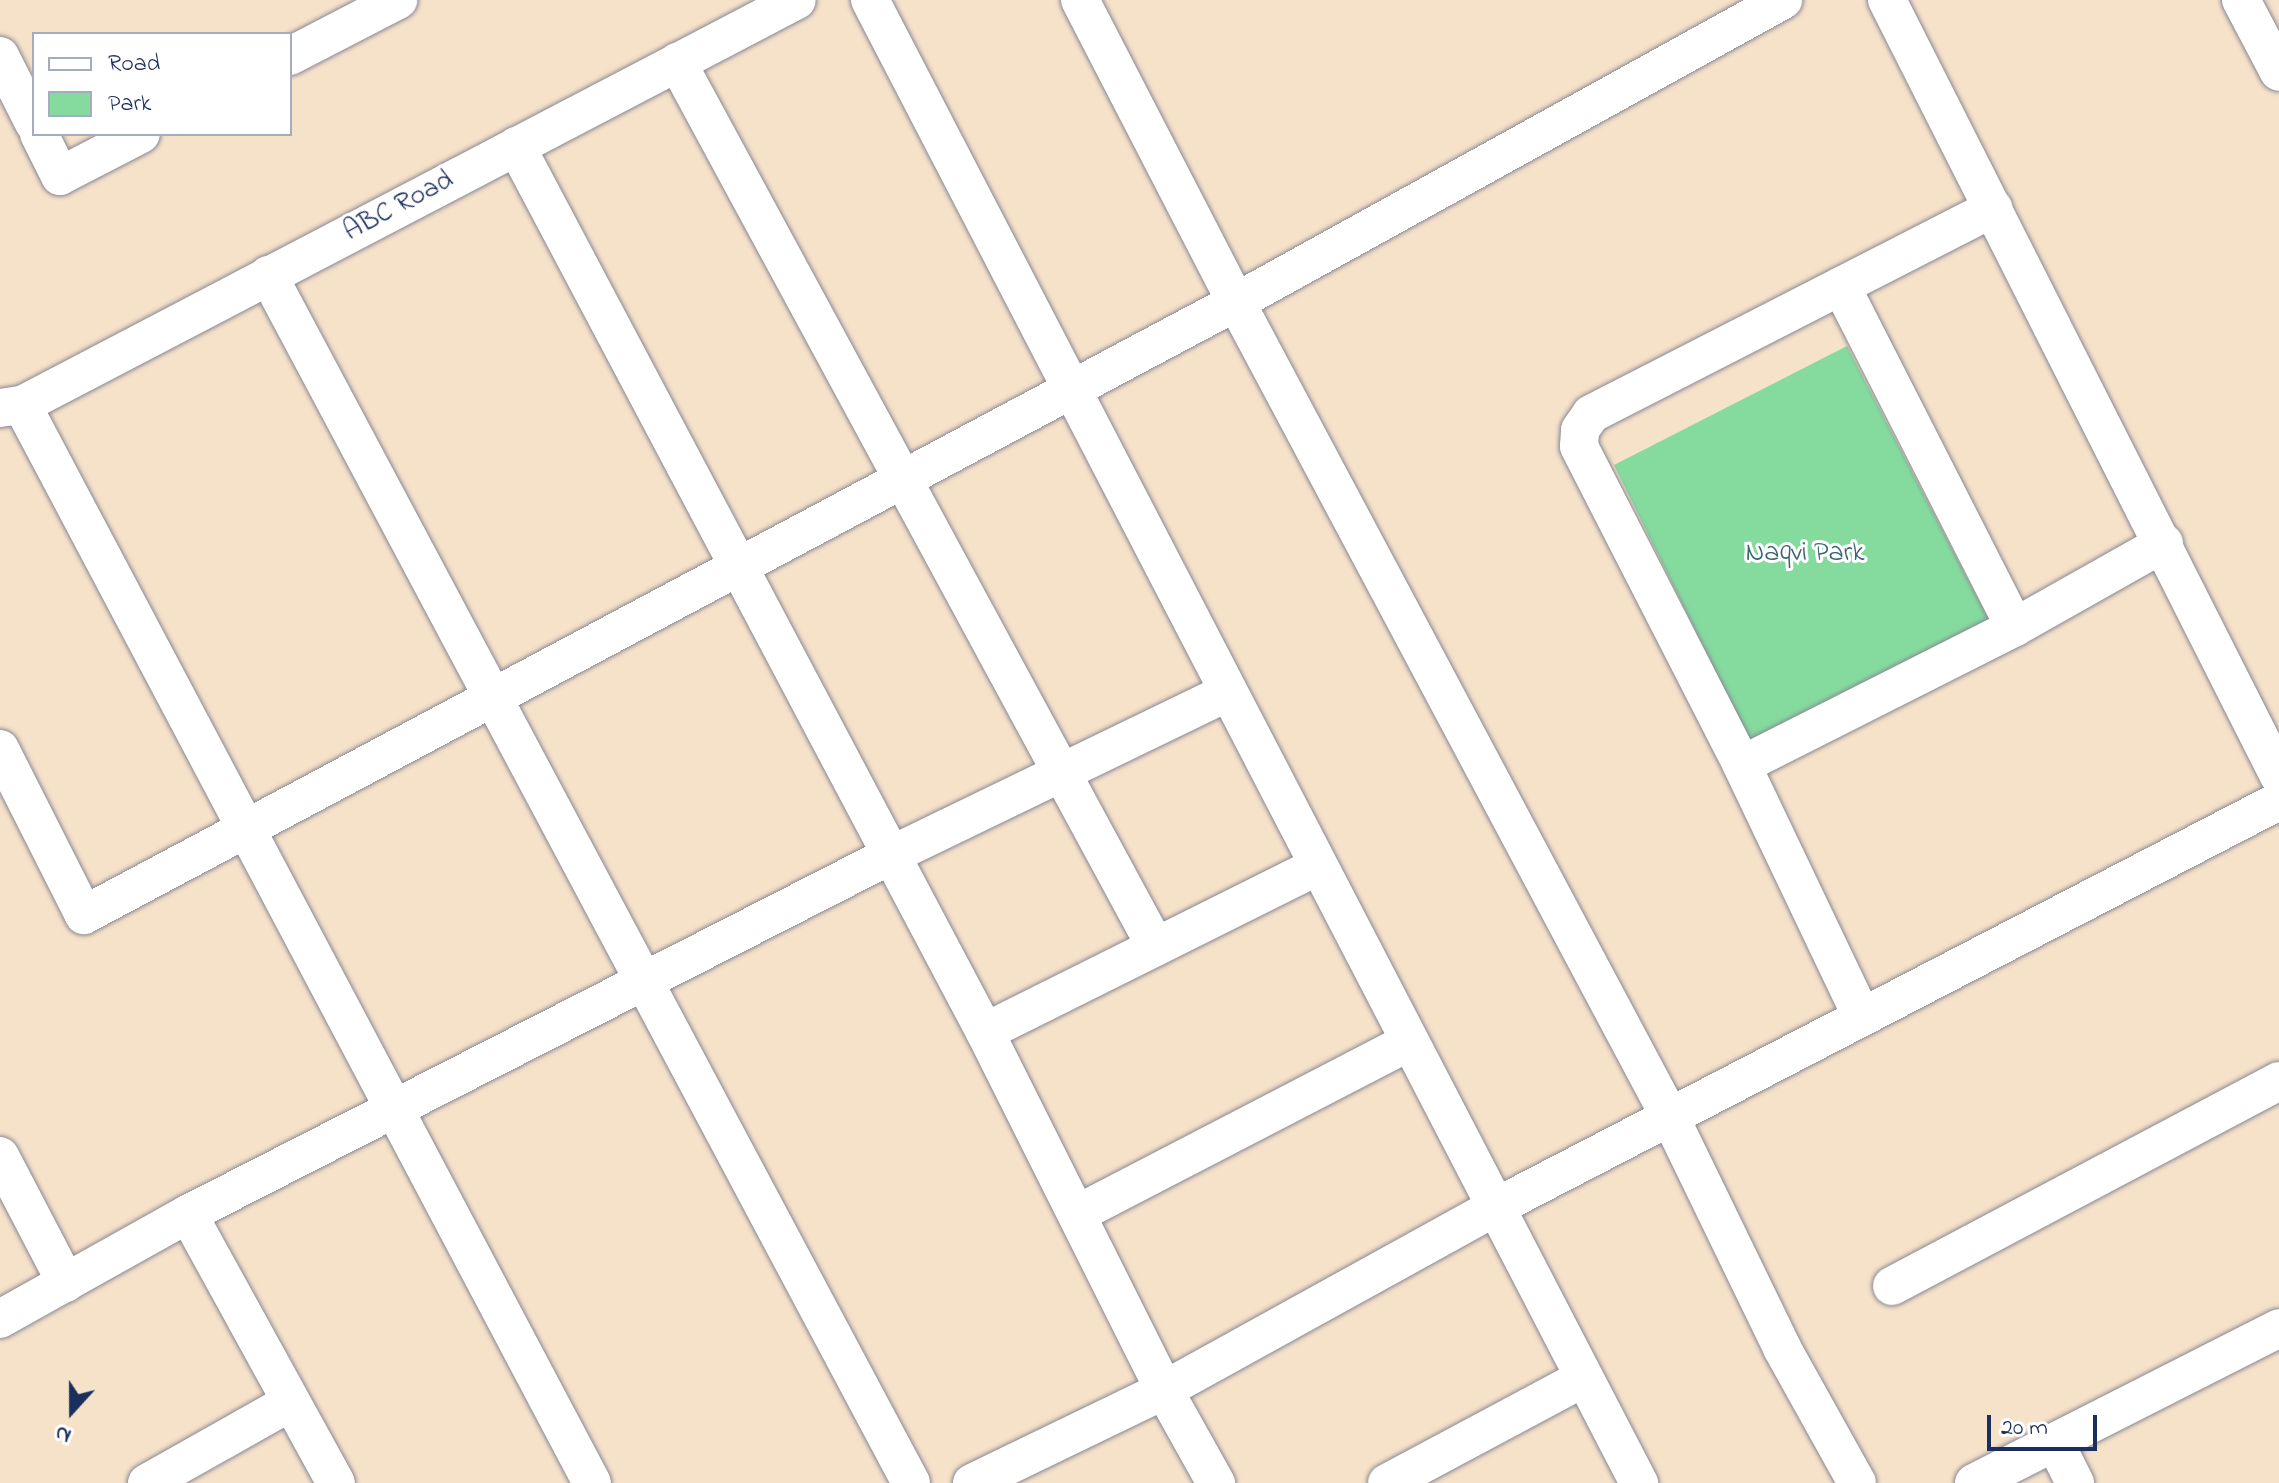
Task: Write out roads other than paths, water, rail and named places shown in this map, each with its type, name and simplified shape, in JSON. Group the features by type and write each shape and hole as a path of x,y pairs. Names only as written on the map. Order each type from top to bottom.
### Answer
{"street":[{"path":"292,55 398,0"},
{"name":"ABC Road","path":"11,407 797,0"},
{"path":"870,0 1639,1483"},
{"path":"1080,0 1236,302 1671,1119 1782,1348 1857,1483"},
{"path":"0,749 84,915 1236,302 1783,0"},
{"path":"1887,0 2164,543 2279,776"},
{"path":"2241,0 2279,72"},
{"path":"0,56 32,119"},
{"path":"677,62 1156,947"},
{"path":"40,136 60,176 137,136"},
{"path":"516,146 985,1032 1164,1390 1216,1483"},
{"path":"1861,1015 1742,765 1579,446 1580,430 1591,414 1993,208"},
{"path":"268,275 911,1483"},
{"path":"1841,286 2015,627"},
{"path":"11,407 246,829 592,1483"},
{"path":"1742,765 2015,627 2164,543"},
{"path":"0,1319 188,1214 644,981 891,855 1228,692"},
{"path":"972,1483 1164,1390 1496,1207 1671,1119 1861,1015 2279,801"},
{"path":"985,1032 1318,866"},
{"path":"1077,1214 1409,1042"},
{"path":"1892,1286 2279,1081"},
{"path":"0,1156 66,1283"},
{"path":"188,1214 336,1483"},
{"path":"1974,1483 2279,1328"},
{"path":"1387,1483 1584,1378"},
{"path":"147,1483 291,1402"},
{"path":"2055,1443 2075,1483"}],"park label":[{"name":"Naqvi Park","path":"1805,554"}]}
